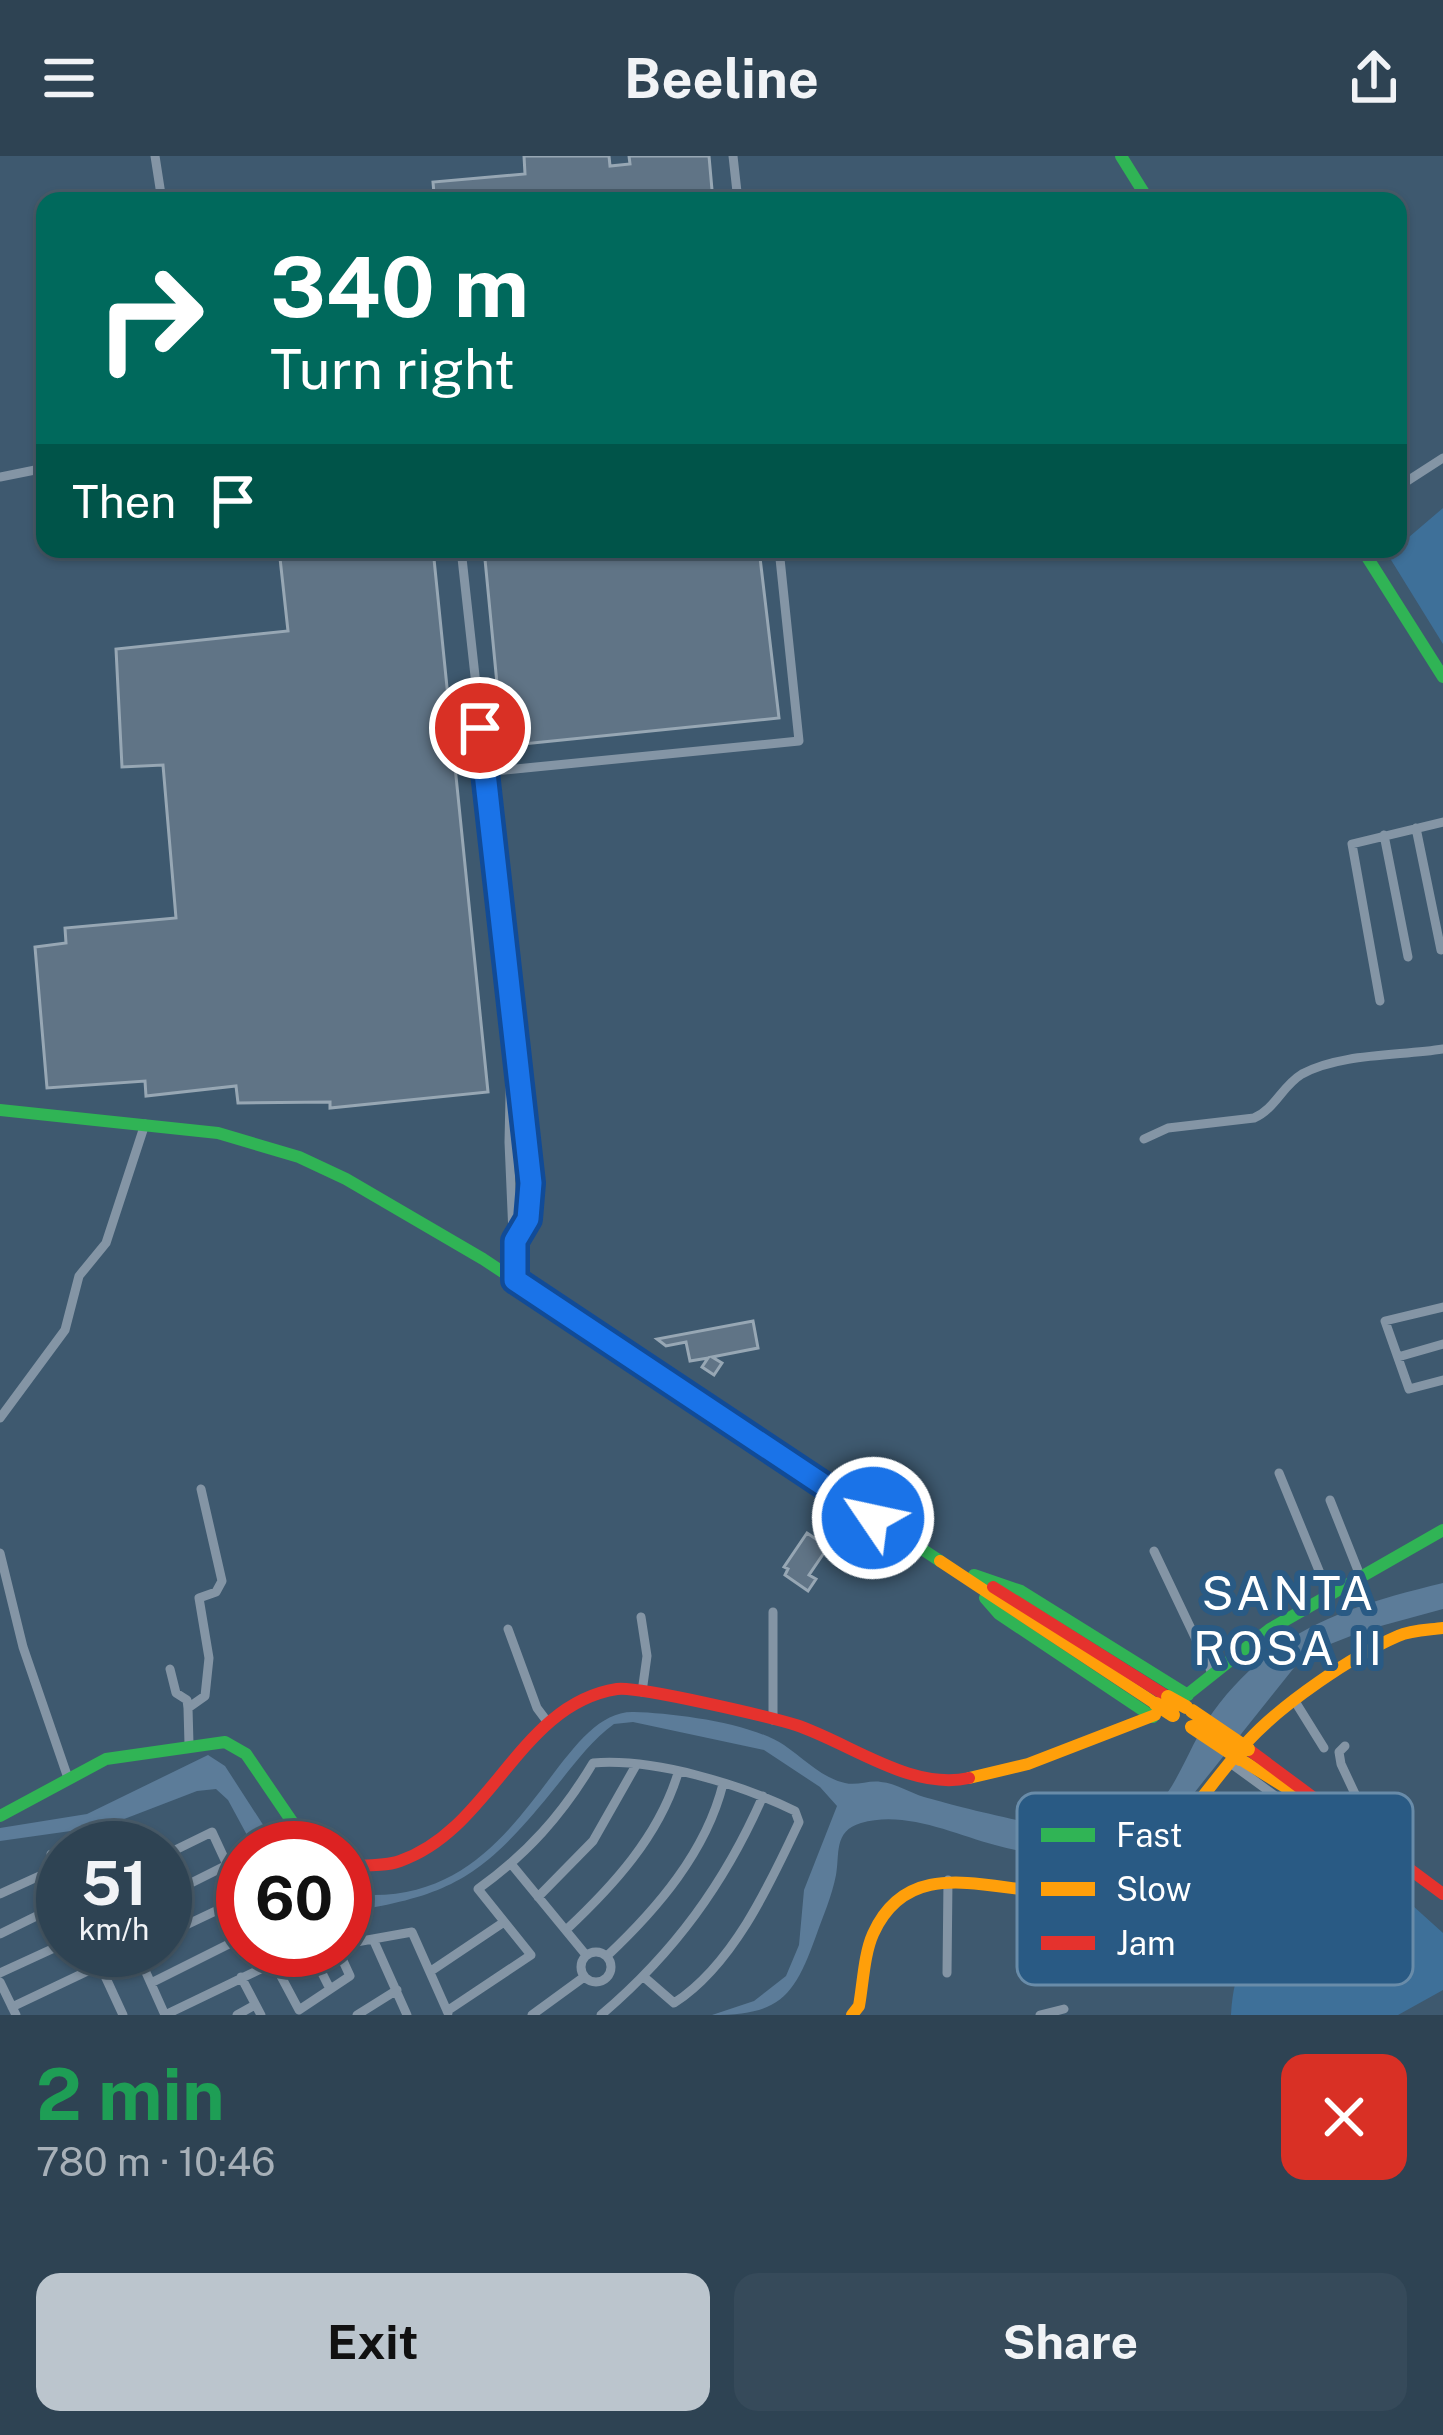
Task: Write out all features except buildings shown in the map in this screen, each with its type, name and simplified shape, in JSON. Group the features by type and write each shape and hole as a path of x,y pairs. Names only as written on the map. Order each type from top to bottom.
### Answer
{"main road":[{"path":"1121,156 1143,192"},
{"path":"1367,558 1443,676"},
{"path":"0,1110 218,1133 299,1157 395,1205 904,1539 972,1578 1159,1706 1186,1711"},
{"path":"1186,1711 1213,1675 1270,1629 1443,1530"},
{"path":"972,1578 1021,1591 1291,1793"},
{"path":"1211,1793 1250,1738 1296,1702 1379,1643 1401,1634 1443,1628"},
{"path":"372,1864 398,1861 454,1834 549,1724 587,1693 613,1688 800,1727 884,1763 950,1782 1046,1758 1159,1706 1186,1711"},
{"path":"0,1816 117,1756 216,1741 240,1748 291,1821"},
{"path":"1413,1871 1443,1894"},
{"path":"852,2015 859,2006 866,1953 884,1916 913,1892 948,1880 1017,1887"}],"street":[{"path":"155,156 161,192"},
{"path":"733,156 737,192"},
{"path":"1407,481 1443,458"},
{"path":"0,477 36,470"},
{"path":"462,558 531,1183 528,1219 515,1241"},
{"path":"485,772 799,741 779,558"},
{"path":"1380,1001 1351,849 1356,842 1443,823"},
{"path":"1416,828 1442,950"},
{"path":"1384,835 1408,958"},
{"path":"512,1035 509,1142 515,1280"},
{"path":"1144,1139 1168,1128 1254,1118 1266,1113 1288,1084 1317,1068 1443,1049"},
{"path":"0,1418 65,1330 79,1276 106,1243 145,1124"},
{"path":"1443,1307 1384,1321 1408,1389 1443,1380"},
{"path":"1398,1357 1443,1344"},
{"path":"1279,1473 1329,1595"},
{"path":"188,1708 205,1696 208,1672 199,1598 215,1592 221,1581 201,1489"},
{"path":"1330,1500 1360,1578"},
{"path":"1154,1550 1213,1675"},
{"path":"0,1553 23,1648 68,1778"},
{"path":"773,1612 773,1720"},
{"path":"641,1617 646,1656 642,1692"},
{"path":"508,1629 537,1708 549,1724"},
{"path":"170,1669 176,1693 187,1700 189,1744"},
{"path":"1296,1702 1324,1748"},
{"path":"1346,1746 1339,1752 1341,1763 1355,1793"},
{"path":"1239,1757 1281,1793"},
{"path":"407,2015 373,1939 412,1932 448,2013 531,1954 478,1889 512,1865 557,1818 592,1763 678,1773 763,1796 795,1811 799,1822 759,1902 724,1952 679,2001 669,2002 644,1977"},
{"path":"538,1897 593,1841 635,1767"},
{"path":"566,1930 637,1852 665,1808 678,1773"},
{"path":"607,1956 676,1879 708,1825 723,1784"},
{"path":"602,2015 644,1977 696,1917 727,1872 763,1796"},
{"path":"192,1842 212,1832 216,1841"},
{"path":"512,1865 586,1955"},
{"path":"1,1892 36,1877"},
{"path":"947,1973 948,1880"},
{"path":"0,1934 36,1916"},
{"path":"431,1971 504,1922"},
{"path":"151,1983 216,1950"},
{"path":"595,1951 607,1956 611,1966 605,1979 593,1982 584,1977 580,1968 586,1955 595,1951"},
{"path":"0,1973 36,1956"},
{"path":"0,1982 14,2011 78,1977"},
{"path":"106,1977 123,2015"},
{"path":"148,1977 165,2015 241,1977 258,2010 237,2015"},
{"path":"281,1977 300,2012 348,1977"},
{"path":"324,1977 330,1989"},
{"path":"532,2015 584,1977"},
{"path":"605,1979 622,1997"},
{"path":"357,2015 397,1990"},
{"path":"1040,2015 1065,2012 1063,1996"},
{"path":"196,2000 204,2015"}],"shaded area":[{"path":"1443,508 1443,644 1390,558 1407,558 1407,539"},
{"path":"1443,1583 1443,1609 1366,1630 1305,1654 1194,1793 1167,1793 1203,1727 1236,1684 1288,1641 1345,1612"},
{"path":"634,1712 733,1725 770,1737 845,1783 887,1783 1017,1820 1017,1850 912,1821 878,1820 852,1827 842,1838 832,1891 800,1974 781,1998 754,2011 712,2015 754,2001 786,1976 799,1945 804,1890 837,1806 820,1787 764,1750 633,1722 614,1724 483,1864 439,1890 372,1908 372,1893 405,1892 453,1875 492,1846 579,1743 605,1720"},
{"path":"208,1755 225,1766 261,1821 239,1821 216,1789 197,1791 119,1821 44,1821 87,1814"},
{"path":"36,1822 36,1836 0,1841 0,1828"},
{"path":"1413,1906 1443,1933 1443,1990 1398,2015 1231,2015 1235,1985 1413,1985"}],"traffic: fast":[{"path":"1121,156 1143,192"},
{"path":"1368,558 1443,677"},
{"path":"0,1110 218,1133 299,1157 346,1179 483,1259 940,1561"},
{"path":"1183,1698 1270,1629 1443,1530"},
{"path":"974,1575 1021,1591 1188,1695"},
{"path":"985,1598 999,1614 1153,1717"},
{"path":"0,1816 106,1759 225,1742 246,1754 292,1821"}],"traffic: slow":[{"path":"940,1561 1156,1704"},
{"path":"1205,1793 1262,1727 1318,1682 1398,1636 1443,1628"},
{"path":"1168,1697 1186,1707"},
{"path":"1156,1704 1173,1715"},
{"path":"1192,1711 1248,1749"},
{"path":"969,1778 1028,1764 1155,1715"},
{"path":"1192,1727 1240,1759"},
{"path":"1240,1759 1295,1793"},
{"path":"852,2015 859,2006 870,1942 893,1904 919,1888 948,1883 1017,1888"}],"traffic: jam":[{"path":"993,1587 1168,1697"},
{"path":"372,1865 400,1861 432,1845 459,1823 555,1718 583,1699 617,1689 676,1697 796,1725 925,1778 969,1778"},
{"path":"1248,1749 1307,1793"},
{"path":"1413,1872 1443,1894"}],"district":[{"name":"SANTA ROSA II","path":"1289,1620"}],"route":[{"path":"480,728 531,1183 528,1219 515,1241 515,1280 873,1518"}]}
